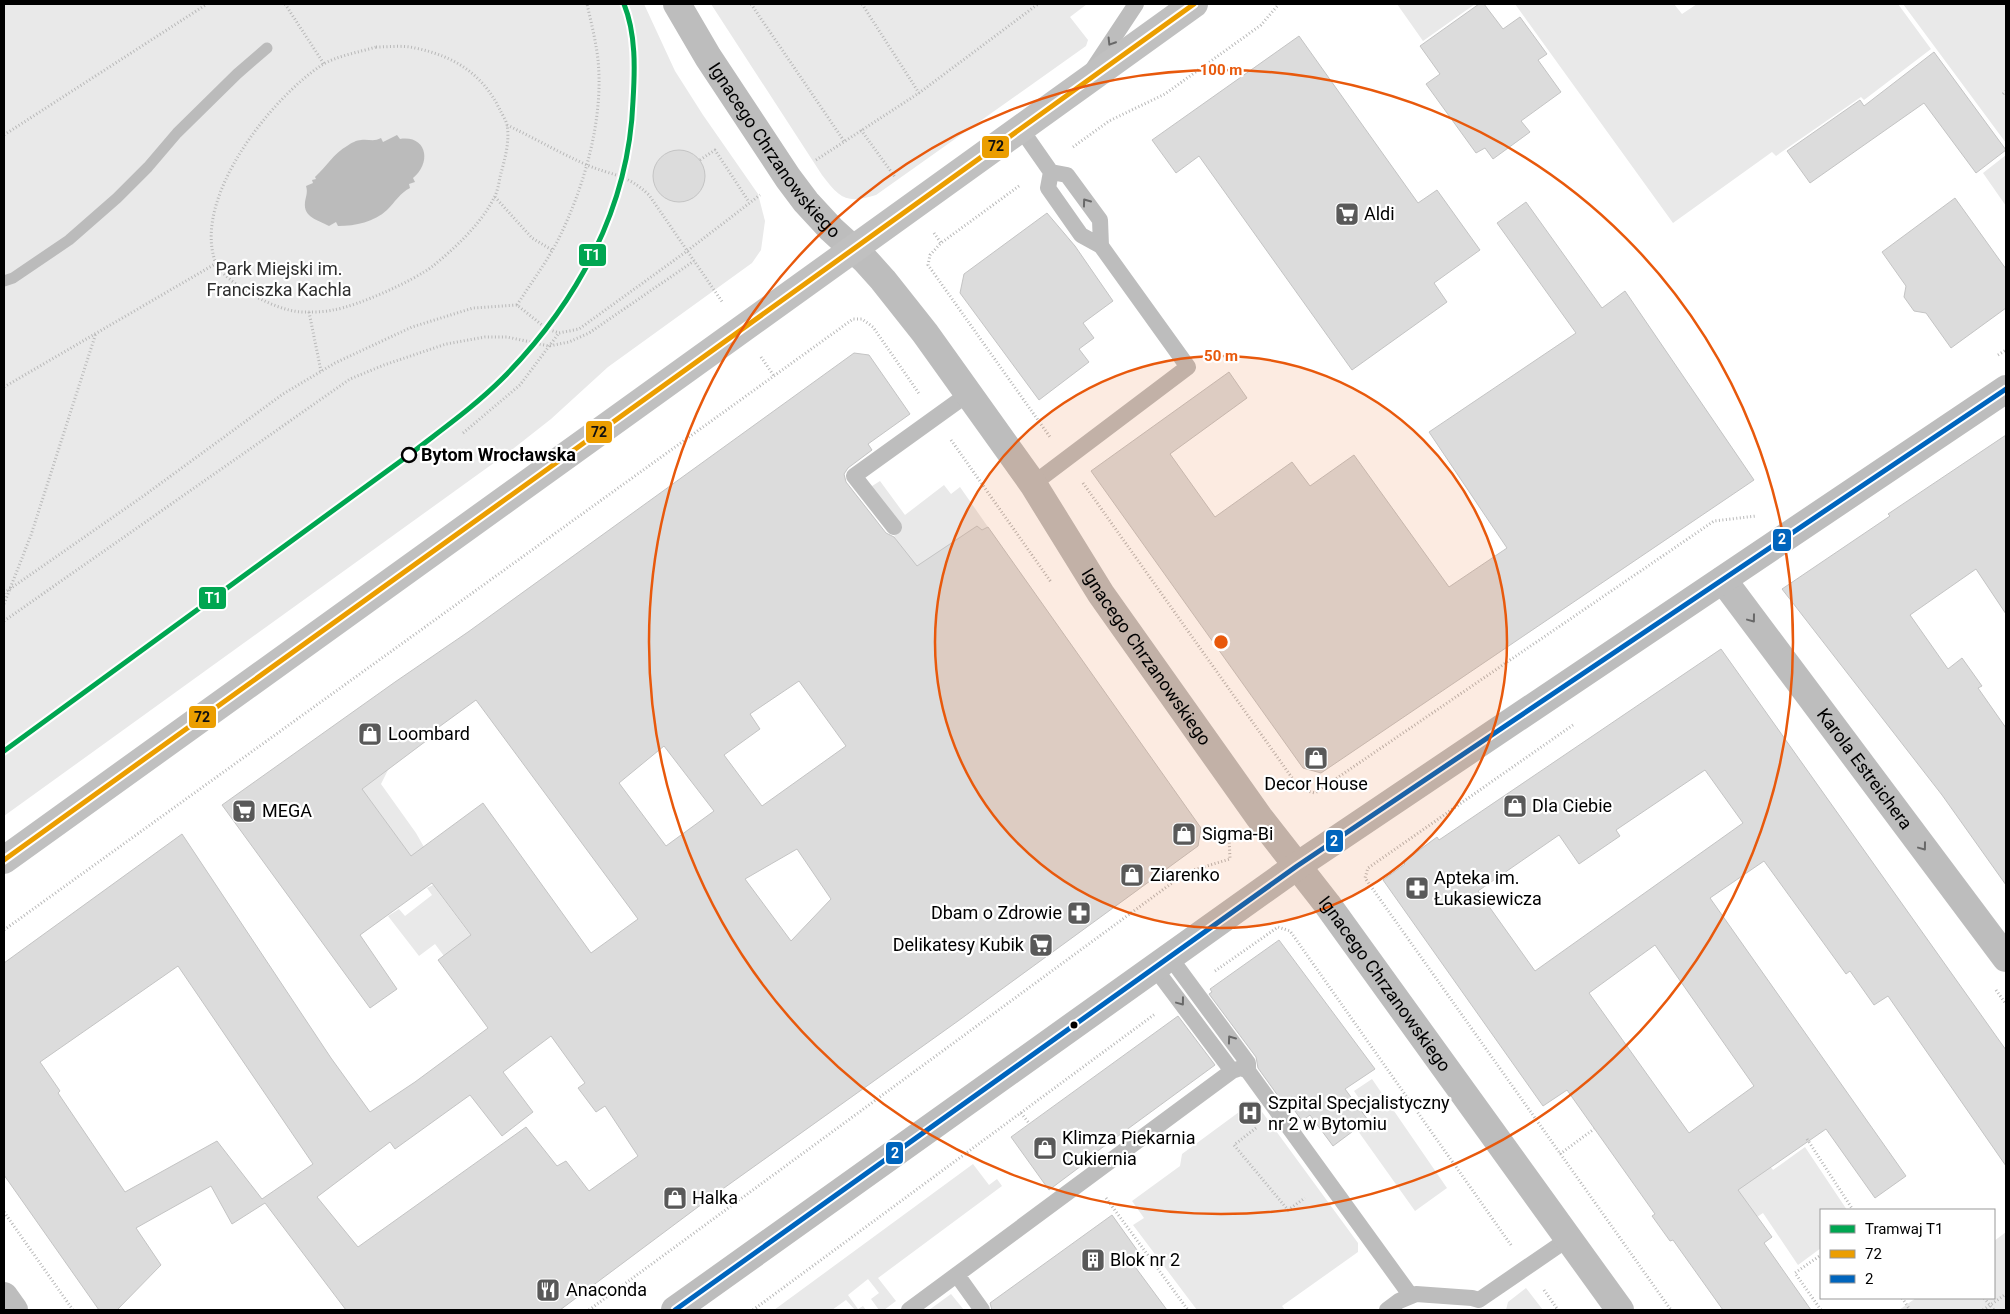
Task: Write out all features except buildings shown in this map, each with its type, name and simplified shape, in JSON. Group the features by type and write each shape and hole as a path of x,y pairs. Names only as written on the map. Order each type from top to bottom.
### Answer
{"main road":[{"path":"4,860 1194,4"}],"street":[{"name":"Ignacego Chrzanowskiego","path":"677,4 708,57 788,178 812,209 865,260 904,304 1033,484 1101,594 1259,818 1327,904 1620,1310"},
{"path":"675,1310 1161,961 1297,866 2006,389"},
{"name":"Karola Estreichera","path":"1723,580 2006,958"},
{"path":"4,1296 14,1310"}],"lane":[{"path":"1086,81 1136,4"},
{"path":"1021,129 1049,169 1067,176 1100,220 1101,246"},
{"path":"1033,484 1188,367 1101,246 1081,235 1048,188 1049,169"},
{"path":"894,527 854,476 968,394"},
{"path":"909,1310 1090,1176 1240,1071 1248,1062 1161,961"},
{"path":"1240,1071 1278,1111 1411,1296"},
{"path":"1387,1310 1416,1294 1479,1300 1568,1238"},
{"path":"957,1275 982,1310"}],"path":[{"path":"4,136 207,4"},
{"path":"285,4 324,64"},
{"path":"517,305 552,250 568,218 593,143 597,103 598,61 587,4"},
{"path":"751,4 844,141 919,93 1038,4"},
{"path":"862,4 919,93"},
{"path":"1279,4 1261,25 1166,94 1110,121 1049,169 941,243 930,256 928,265 1300,789 1315,793 1714,521 1756,516 1764,510"},
{"path":"376,47 414,48 448,58 474,73 492,94 508,125 506,155 495,197 483,215 466,234 432,267 380,295 335,310 300,313 262,300 234,283 215,264 211,244 212,214 239,152 266,118 299,82 324,64 376,47"},
{"path":"508,125 587,165 623,176 639,186 649,196 687,251"},
{"path":"4,593 142,498 283,394 321,371 412,328 473,308 517,305 547,329 559,333 579,329 687,251 749,202 716,150 700,160"},
{"path":"495,197 532,238 552,250"},
{"path":"4,621 350,379 384,365 446,344 485,337 506,338 550,346 569,342 589,334 694,261"},
{"path":"4,387 215,264"},
{"path":"309,312 321,371"},
{"path":"4,930 853,319 862,319 873,327 1054,587"},
{"path":"4,604 31,535 96,333"},
{"path":"463,433 520,385 559,333"},
{"path":"1990,360 2006,350"},
{"path":"1580,719 1368,868 1365,878 1671,1310"},
{"path":"589,1310 1186,872 1230,859 1230,838 1224,830"},
{"path":"1994,988 2006,1004"},
{"path":"1278,1111 1234,1145 1288,1210 1328,1180"},
{"path":"1021,1113 1029,1123"},
{"path":"1560,1154 1594,1129"},
{"path":"1807,1139 1852,1209"},
{"path":"1090,1176 1188,1310"},
{"path":"4,1212 73,1310"},
{"path":"1820,1255 1795,1273 1821,1310"},
{"path":"1983,1310 2006,1294"},
{"path":"1903,1299 1910,1310"},
{"path":"1985,1299 1994,1310"}],"green space":[{"name":"Park Miejski im. Franciszka Kachla","path":"4,4 644,4 675,71 758,194 765,221 761,250 752,263 608,367 551,419 509,452 4,816"},
{"path":"711,4 1087,4 1070,17 1088,40 1086,46 876,195 851,199 834,190 822,175"},
{"path":"1397,4 1475,4 1423,41"},
{"path":"1515,4 1674,4 1682,14 1697,4 1898,4 1931,49 1864,100 1861,97 1776,156 1772,152 1673,223"},
{"path":"1903,4 2006,4 2006,143"},
{"path":"2006,155 2006,206 1983,173"},
{"path":"880,481 905,515 944,485 951,494 960,487 988,527 982,530 977,526 960,537 919,575 894,536 899,529 869,488"},
{"path":"389,768 381,784 424,847 411,856 362,789"},
{"path":"433,885 471,936 444,956 435,944 419,956 388,916 399,909 405,916 432,895 427,888"},
{"path":"1372,1079 1447,1188 1415,1211 1358,1131 1374,1120 1354,1091"},
{"path":"1254,1101 1358,1243 1358,1252 1282,1306 1285,1310 1197,1310 1133,1225 1144,1218 1132,1201 1180,1166 1182,1154"},
{"path":"1805,1147 1846,1209 1820,1209 1820,1249 1798,1265 1763,1213 1754,1219 1732,1187 1766,1161 1773,1170"},
{"path":"973,1164 989,1185 997,1179 1002,1186 878,1278 896,1301 884,1310 879,1310 871,1299 879,1293 868,1279 848,1295 858,1309 863,1306 866,1310 855,1310 846,1300 832,1310 774,1310"},
{"path":"2006,1232 2006,1310 1899,1310 1915,1299 1995,1299 1995,1240"},
{"path":"1526,1288 1543,1310 1506,1310 1508,1302"},
{"path":"951,1294 964,1310 929,1310"}],"shaded area":[{"path":"397,135 400,139 416,141 424,151 424,158 423,165 413,178 415,182 409,184 410,188 400,195 387,210 371,220 345,226 338,226 336,222 329,226 316,220 306,212 306,186 313,183 312,180 316,179 315,177 338,152 358,141 381,138 383,142"}],"waterway":[{"path":"4,281 13,278 69,240 117,198 148,167 177,133 237,74 267,48"}],"tram line":[{"name":"T1","path":"4,751 409,455 481,399 530,349 576,286 610,216 621,179 629,141 634,77 633,39 624,4"}],"transit line":[{"name":"72","path":"4,860 1194,4"},
{"name":"2","path":"675,1310 1297,866 2006,389"}],"place":[{"name":"Aldi","path":"1347,214"},
{"name":"Bytom Wrocławska","path":"409,455"},
{"name":"Loombard","path":"370,734"},
{"name":"Decor House","path":"1316,758"},
{"name":"Dla Ciebie","path":"1515,806"},
{"name":"MEGA","path":"244,811"},
{"name":"Sigma-Bi","path":"1184,834"},
{"name":"Ziarenko","path":"1132,875"},
{"name":"Apteka im. Łukasiewicza","path":"1417,888"},
{"name":"Dbam o Zdrowie","path":"1079,913"},
{"name":"Delikatesy Kubik","path":"1041,945"},
{"name":"Szpital Specjalistyczny nr 2 w Bytomiu","path":"1250,1113"},
{"name":"Klimza Piekarnia Cukiernia","path":"1045,1148"},
{"name":"Halka","path":"675,1198"},
{"name":"Blok nr 2","path":"1093,1260"},
{"name":"Anaconda","path":"548,1290"}]}
